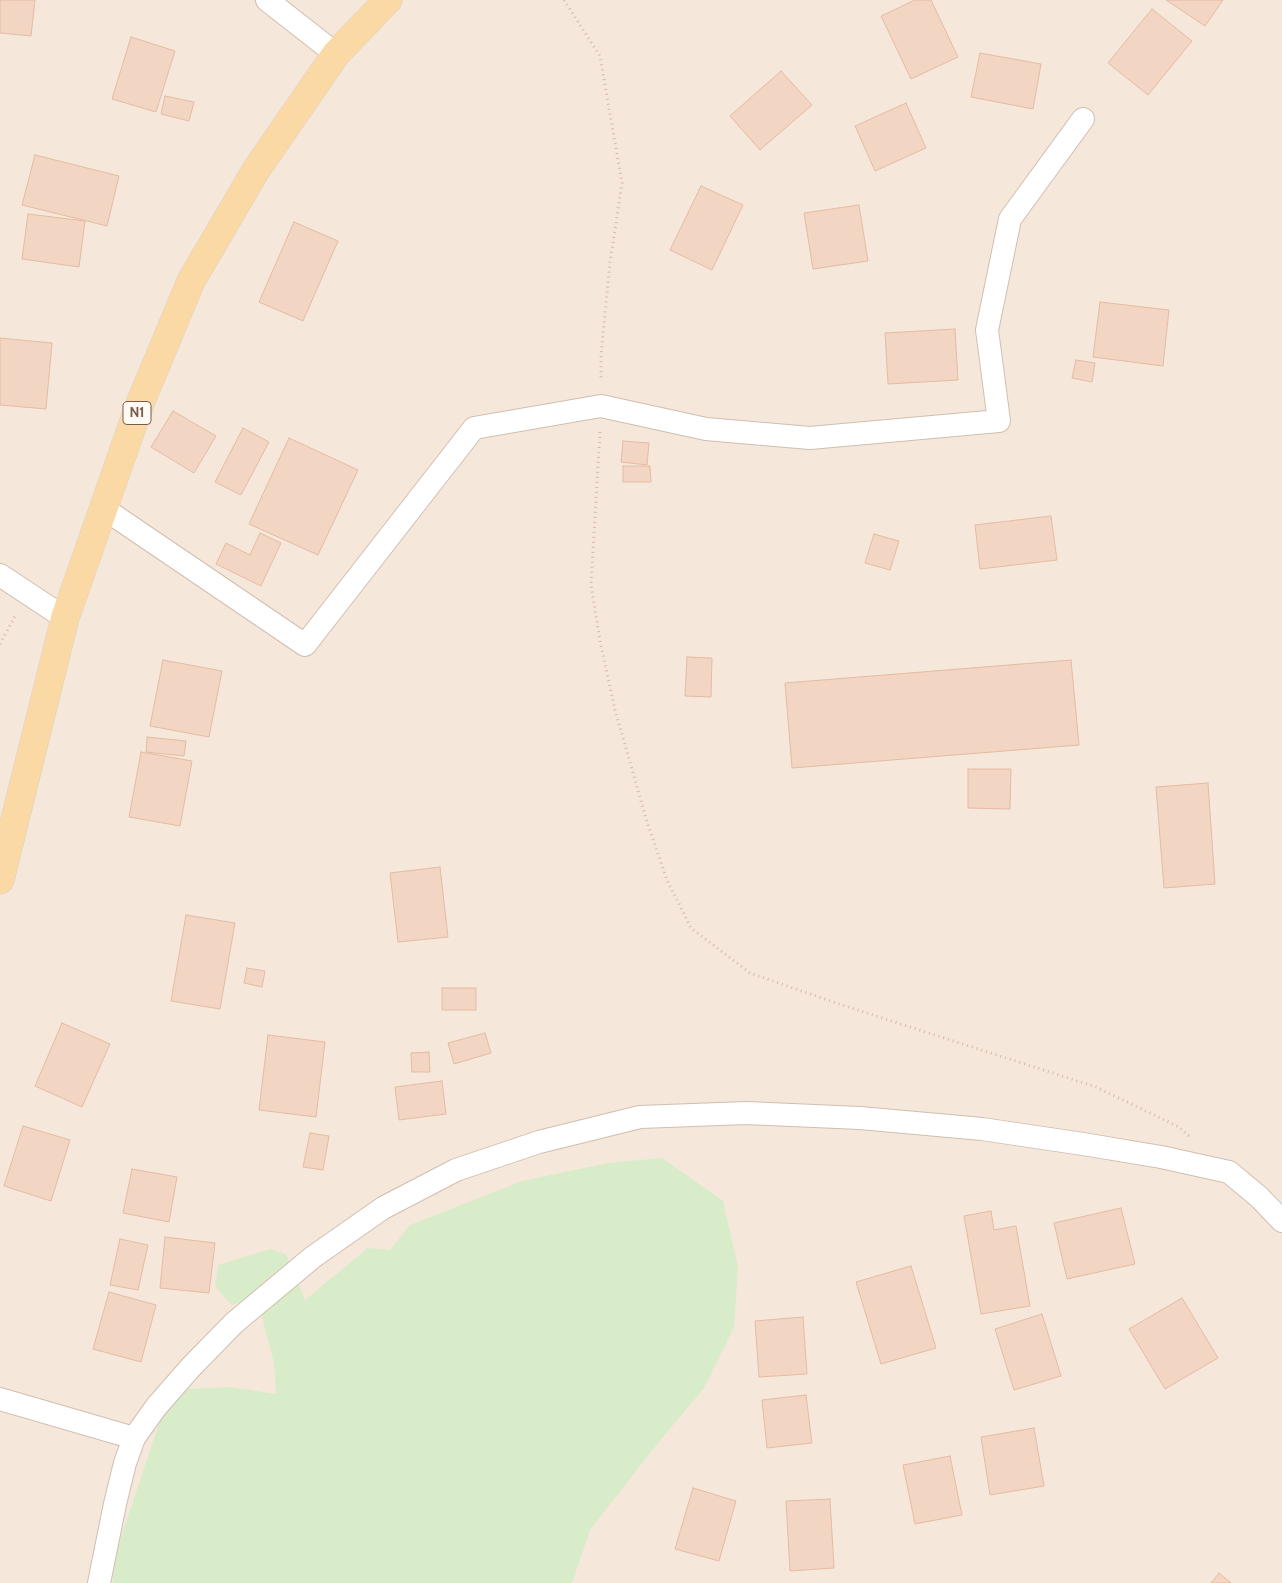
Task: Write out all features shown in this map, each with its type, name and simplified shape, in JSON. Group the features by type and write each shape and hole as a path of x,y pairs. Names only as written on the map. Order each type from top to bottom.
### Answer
{"main road":[{"name":"N1","path":"0,880 65,618 142,401 191,281 256,170 336,54 388,0"}],"street":[{"path":"267,0 336,54"},
{"path":"103,508 306,645 474,428 601,406 706,429 810,438 999,421 987,330 1010,218 1083,119"},
{"path":"0,575 65,618"},
{"path":"99,1583 115,1504 125,1463 134,1438 156,1407 191,1367 234,1323 313,1257 383,1208 456,1170 539,1142 640,1117 746,1113 860,1118 982,1130 1160,1157 1229,1172 1259,1197 1282,1221"},
{"path":"0,1399 134,1438"}],"path":[{"path":"564,0 600,56 622,183 610,263 601,355 601,406 591,584 615,710 647,822 667,880 691,928 750,973 838,1004 1096,1086 1179,1127 1193,1140"},
{"path":"0,644 26,592"}],"shaded area":[{"path":"0,0 1282,0 1282,1583 0,1583"}],"green space":[{"path":"662,1158 723,1201 738,1267 734,1327 704,1388 653,1449 590,1530 572,1583 112,1583 117,1549 163,1412 186,1389 231,1387 276,1394 274,1362 264,1326 259,1295 232,1305 215,1286 218,1265 270,1249 286,1254 305,1300 368,1248 390,1250 410,1225 522,1181 608,1163"}],"building":[{"path":"0,0 35,0 31,36 0,33"},
{"path":"915,0 931,0 958,57 911,79 881,16"},
{"path":"1166,0 1223,0 1205,26"},
{"path":"1152,9 1192,41 1148,95 1108,63"},
{"path":"131,37 175,51 156,112 112,99"},
{"path":"980,53 1041,64 1033,109 971,97"},
{"path":"781,71 812,105 760,150 730,116"},
{"path":"165,96 194,102 189,121 161,114"},
{"path":"906,103 926,148 875,171 855,126"},
{"path":"35,155 119,176 107,226 22,205"},
{"path":"701,186 743,205 712,270 670,250"},
{"path":"859,205 868,261 813,269 804,213"},
{"path":"28,214 85,221 79,267 22,259"},
{"path":"294,222 338,241 303,321 259,302"},
{"path":"1100,302 1169,310 1163,366 1093,357"},
{"path":"955,329 958,380 888,384 885,333"},
{"path":"0,338 52,343 46,409 0,405"},
{"path":"1076,360 1095,363 1092,382 1072,378"},
{"path":"173,411 216,436 194,473 151,447"},
{"path":"243,428 269,442 241,495 215,482"},
{"path":"289,438 358,470 318,555 249,524"},
{"path":"623,441 649,443 647,465 621,462"},
{"path":"623,466 650,466 651,482 623,482"},
{"path":"1051,516 1057,560 980,569 975,525"},
{"path":"260,533 281,543 261,586 216,564 226,543 250,555"},
{"path":"874,534 899,541 890,570 865,563"},
{"path":"687,657 712,658 711,697 685,696"},
{"path":"163,660 222,671 209,737 150,726"},
{"path":"1071,660 1079,745 792,768 785,683"},
{"path":"147,737 186,741 184,756 146,752"},
{"path":"141,752 192,761 180,826 129,817"},
{"path":"968,769 1011,769 1010,809 968,808"},
{"path":"1208,783 1215,884 1164,888 1156,787"},
{"path":"440,867 448,937 398,942 390,873"},
{"path":"186,915 235,923 220,1009 171,1001"},
{"path":"247,968 265,971 262,987 244,983"},
{"path":"442,988 476,988 476,1010 442,1010"},
{"path":"62,1023 110,1044 82,1107 35,1086"},
{"path":"485,1033 491,1053 454,1064 448,1043"},
{"path":"268,1035 325,1042 316,1117 259,1110"},
{"path":"429,1052 430,1072 412,1072 411,1053"},
{"path":"442,1081 446,1114 399,1120 395,1087"},
{"path":"23,1126 70,1140 51,1201 4,1186"},
{"path":"310,1133 329,1136 323,1170 303,1167"},
{"path":"132,1169 177,1177 169,1222 123,1213"},
{"path":"1121,1208 1135,1264 1067,1279 1054,1223"},
{"path":"991,1211 994,1230 1016,1226 1030,1306 981,1314 964,1216"},
{"path":"165,1237 215,1243 209,1293 160,1288"},
{"path":"120,1239 148,1245 138,1290 110,1285"},
{"path":"911,1266 936,1348 881,1364 856,1282"},
{"path":"109,1292 156,1305 141,1362 93,1349"},
{"path":"1182,1298 1218,1358 1165,1389 1129,1329"},
{"path":"1042,1314 1061,1376 1014,1390 995,1329"},
{"path":"803,1317 807,1374 759,1377 755,1321"},
{"path":"806,1395 812,1443 767,1448 762,1400"},
{"path":"1034,1428 1044,1486 990,1495 981,1437"},
{"path":"950,1456 962,1515 915,1524 903,1465"},
{"path":"693,1488 736,1501 719,1561 675,1549"},
{"path":"830,1499 834,1568 790,1571 786,1501"},
{"path":"1219,1573 1231,1583 1211,1583"}]}
